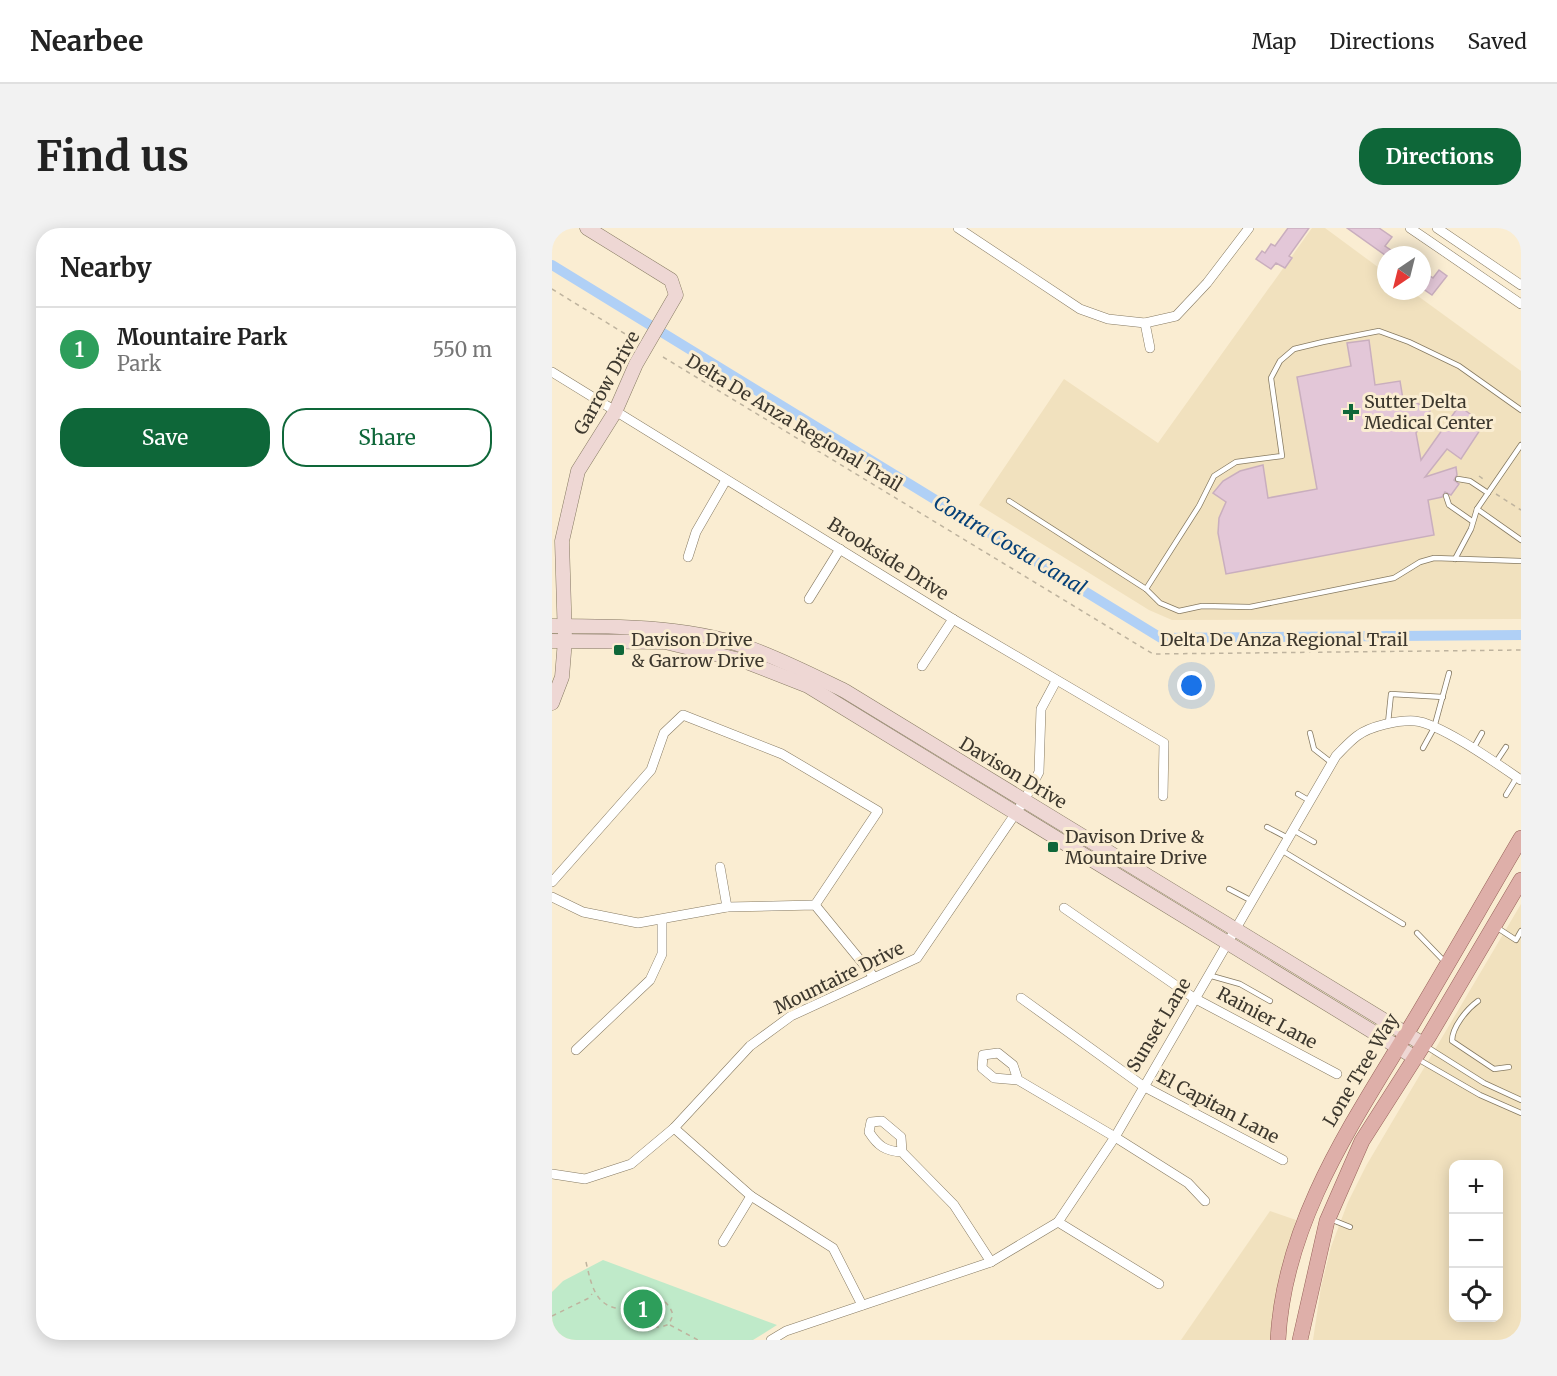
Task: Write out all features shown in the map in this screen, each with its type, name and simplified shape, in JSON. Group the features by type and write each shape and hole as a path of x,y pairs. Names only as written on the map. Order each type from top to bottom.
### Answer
{"main road":[{"name":"Garrow Drive","path":"552,703 562,677 558,633 562,541 578,471 615,412 646,347 667,315 676,295 671,280 587,228"},
{"name":"Davison Drive","path":"558,633 665,642 744,661 783,675 1020,806 1418,1051"},
{"name":"Lone Tree Way","path":"1278,1340 1290,1263 1308,1209 1336,1150 1521,838"},
{"name":"Lone Tree Way","path":"1300,1340 1314,1269 1328,1219 1362,1141 1521,880"},
{"path":"1494,926 1488,916 1488,910 1499,887 1495,881"}],"street":[{"path":"958,228 1080,309 1108,319 1145,323 1176,316 1207,283 1249,228"},
{"path":"1410,228 1521,304"},
{"path":"1437,228 1521,285"},
{"path":"1145,323 1150,348"},
{"name":"Brookside Drive","path":"552,372 1056,681 1164,743 1163,796"},
{"path":"688,556 696,532 726,480"},
{"path":"809,598 840,549"},
{"path":"922,666 953,618"},
{"name":"Mountaire Drive","path":"552,1174 585,1179 631,1164 674,1128 758,1040 791,1016 917,958 1020,806 1040,772 1041,709 1056,681"},
{"path":"552,882 651,770 664,733 683,715 782,754 879,811 815,905"},
{"name":"Sunset Lane","path":"771,1340 786,1331 991,1262 1058,1222 1115,1137 1332,763 1358,735 1388,724 1416,721 1434,728 1496,762 1519,779"},
{"path":"720,867 727,907"},
{"path":"552,897 583,912 638,923 662,921 727,907 815,905"},
{"path":"815,905 874,977"},
{"name":"Rainier Lane","path":"1064,908 1194,998 1338,1074"},
{"path":"576,1050 651,980 662,954 662,921"},
{"name":"El Capitan Lane","path":"1021,998 1143,1086 1283,1160"},
{"path":"1018,1080 1188,1183 1205,1201"},
{"path":"674,1128 751,1196 833,1248 862,1305"},
{"path":"902,1152 954,1204 991,1262"},
{"path":"723,1242 751,1196"},
{"path":"1058,1222 1159,1284"}],"lane":[{"path":"1146,589 1199,506 1214,476 1236,462 1282,456 1271,378 1280,361 1294,349 1379,331 1410,342 1459,366 1521,410"},
{"path":"1455,560 1471,529 1477,509 1521,445"},
{"path":"1458,479 1470,481 1488,493"},
{"path":"1446,496 1454,509 1472,521"},
{"path":"1009,501 1146,589 1160,603 1179,610 1202,606 1250,607 1394,578 1420,562 1434,558 1521,561"},
{"path":"1477,509 1521,540"},
{"path":"1423,748 1434,728 1449,673"},
{"path":"1388,724 1391,694 1443,697"},
{"path":"1310,733 1314,749 1332,763"},
{"path":"1473,750 1482,733"},
{"path":"1496,762 1506,747"},
{"path":"1506,795 1519,779"},
{"path":"1298,794 1310,801"},
{"path":"1268,826 1314,842"},
{"path":"1281,850 1403,924"},
{"path":"1229,889 1252,901"},
{"path":"1494,926 1516,939 1521,931"},
{"path":"1417,933 1447,964"},
{"path":"1208,975 1240,984 1270,1001"},
{"path":"1478,1001 1469,1008 1452,1035 1452,1041 1494,1069 1509,1067"},
{"path":"1418,1051 1521,1100"},
{"path":"1418,1051 1479,1095 1521,1113"},
{"path":"1328,1219 1350,1227"}],"path":[{"path":"552,289 646,347"},
{"name":"Delta De Anza Regional Trail","path":"663,357 1153,654 1521,650"},
{"path":"1479,476 1521,510"},
{"path":"586,1262 593,1293 611,1307 629,1309"},
{"path":"552,1316 589,1298 593,1293"},
{"path":"640,1293 657,1296 671,1308 673,1314 669,1324 662,1328 646,1326 633,1316 629,1309 630,1300 640,1293"},
{"path":"669,1324 698,1340"}],"shaded area":[{"name":"Sutter Delta Medical Center","path":"1312,228 1325,228 1377,266 1377,300 1423,300 1521,371 1521,619 1172,620 1149,610 979,505 1064,379 1158,443"},
{"path":"1521,904 1521,1340 1313,1340 1321,1287 1331,1247 1348,1202 1366,1166"},
{"path":"1270,1211 1296,1220 1271,1340 1181,1340"}],"green space":[{"path":"603,1260 777,1325 753,1340 552,1340 552,1292 563,1281"}],"building":[{"path":"1288,228 1309,228 1289,256 1292,258 1285,268 1276,263 1271,269 1256,259 1262,251 1265,253 1271,244 1275,246"},
{"path":"1347,228 1379,228 1392,237 1385,246 1377,246 1377,249"},
{"path":"1439,270 1447,276 1432,295 1431,277 1433,278"},
{"path":"1369,340 1375,385 1400,381 1403,399 1408,397 1430,411 1416,433 1421,460 1459,406 1484,424 1461,459 1447,449 1425,477 1456,467 1457,475 1454,480 1459,484 1451,495 1445,492 1442,497 1428,500 1434,535 1226,574 1218,533 1219,518 1226,502 1213,493 1223,481 1240,471 1263,465 1268,498 1317,489 1297,377 1351,366 1347,343"}],"waterway":[{"name":"Contra Costa Canal","path":"552,265 1161,638 1521,635"}],"place":[{"name":"Sutter Delta Medical Center","path":"1351,412"},
{"name":"Davison Drive & Garrow Drive","path":"619,650"},
{"name":"Davison Drive & Mountaire Drive","path":"1053,847"},
{"name":"Mountaire Park","path":"643,1309"}]}
